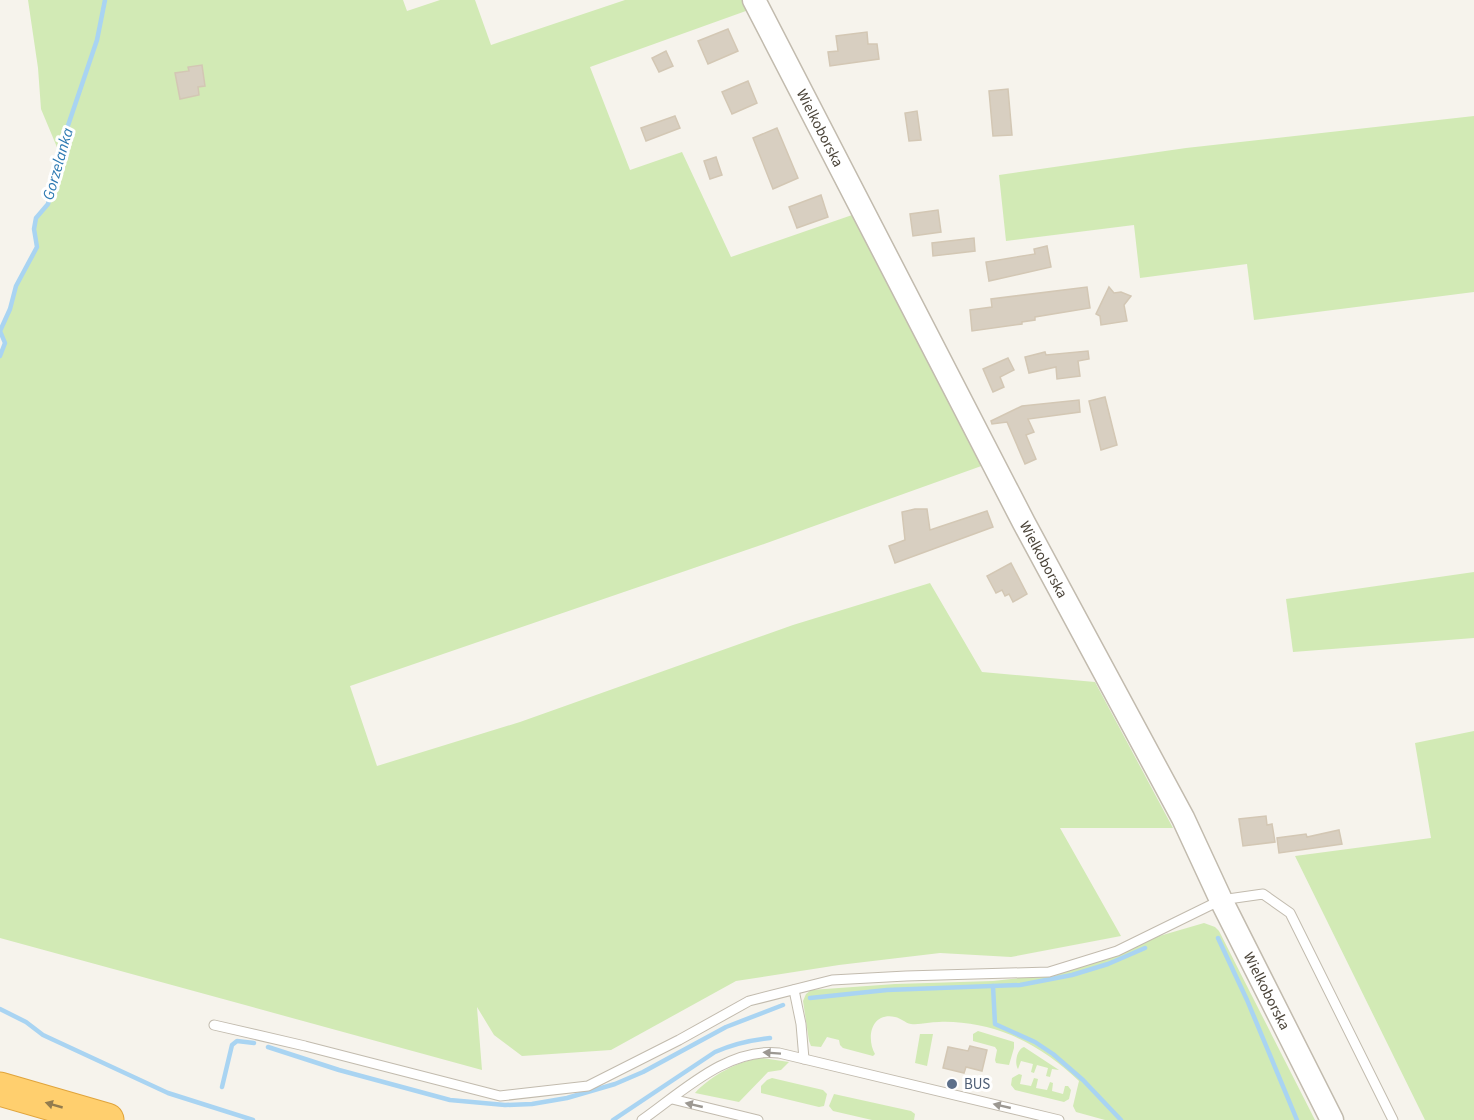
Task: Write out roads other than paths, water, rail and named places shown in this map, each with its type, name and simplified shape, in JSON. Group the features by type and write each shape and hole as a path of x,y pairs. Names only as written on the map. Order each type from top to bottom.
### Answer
{"highway":[{"path":"0,1089 107,1120"}],"street":[{"name":"Wielkoborska","path":"754,0 1024,523 1183,818 1221,900 1332,1120"}],"lane":[{"path":"214,1025 500,1096 588,1086 679,1040 749,1001 832,980 1049,972 1117,951 1221,900 1263,894 1290,913 1394,1120"},
{"path":"794,990 801,1024 804,1059"},
{"path":"642,1120 722,1064 736,1057 766,1051 1059,1120"},
{"path":"672,1099 758,1120"}],"waterway":[{"name":"Gorzelanka","path":"0,356 5,343 0,331 10,309 16,286 37,247 34,229 36,218 48,204 59,152 97,40 105,0"},
{"path":"1218,938 1247,1000 1297,1120"},
{"path":"810,998 887,990 1020,985 1072,975 1108,964 1145,948"},
{"path":"993,986 995,1024 1035,1042 1053,1054 1083,1080 1121,1120"},
{"path":"268,1047 339,1070 450,1100 505,1105 532,1104 567,1098 615,1084 643,1072 726,1027 783,1005"},
{"path":"0,1009 26,1022 43,1035 168,1093 253,1120"},
{"path":"613,1120 715,1052 742,1043 770,1038"},
{"path":"222,1087 232,1045 237,1041 254,1043"}],"place":[{"name":"BUS","path":"952,1084"}]}
